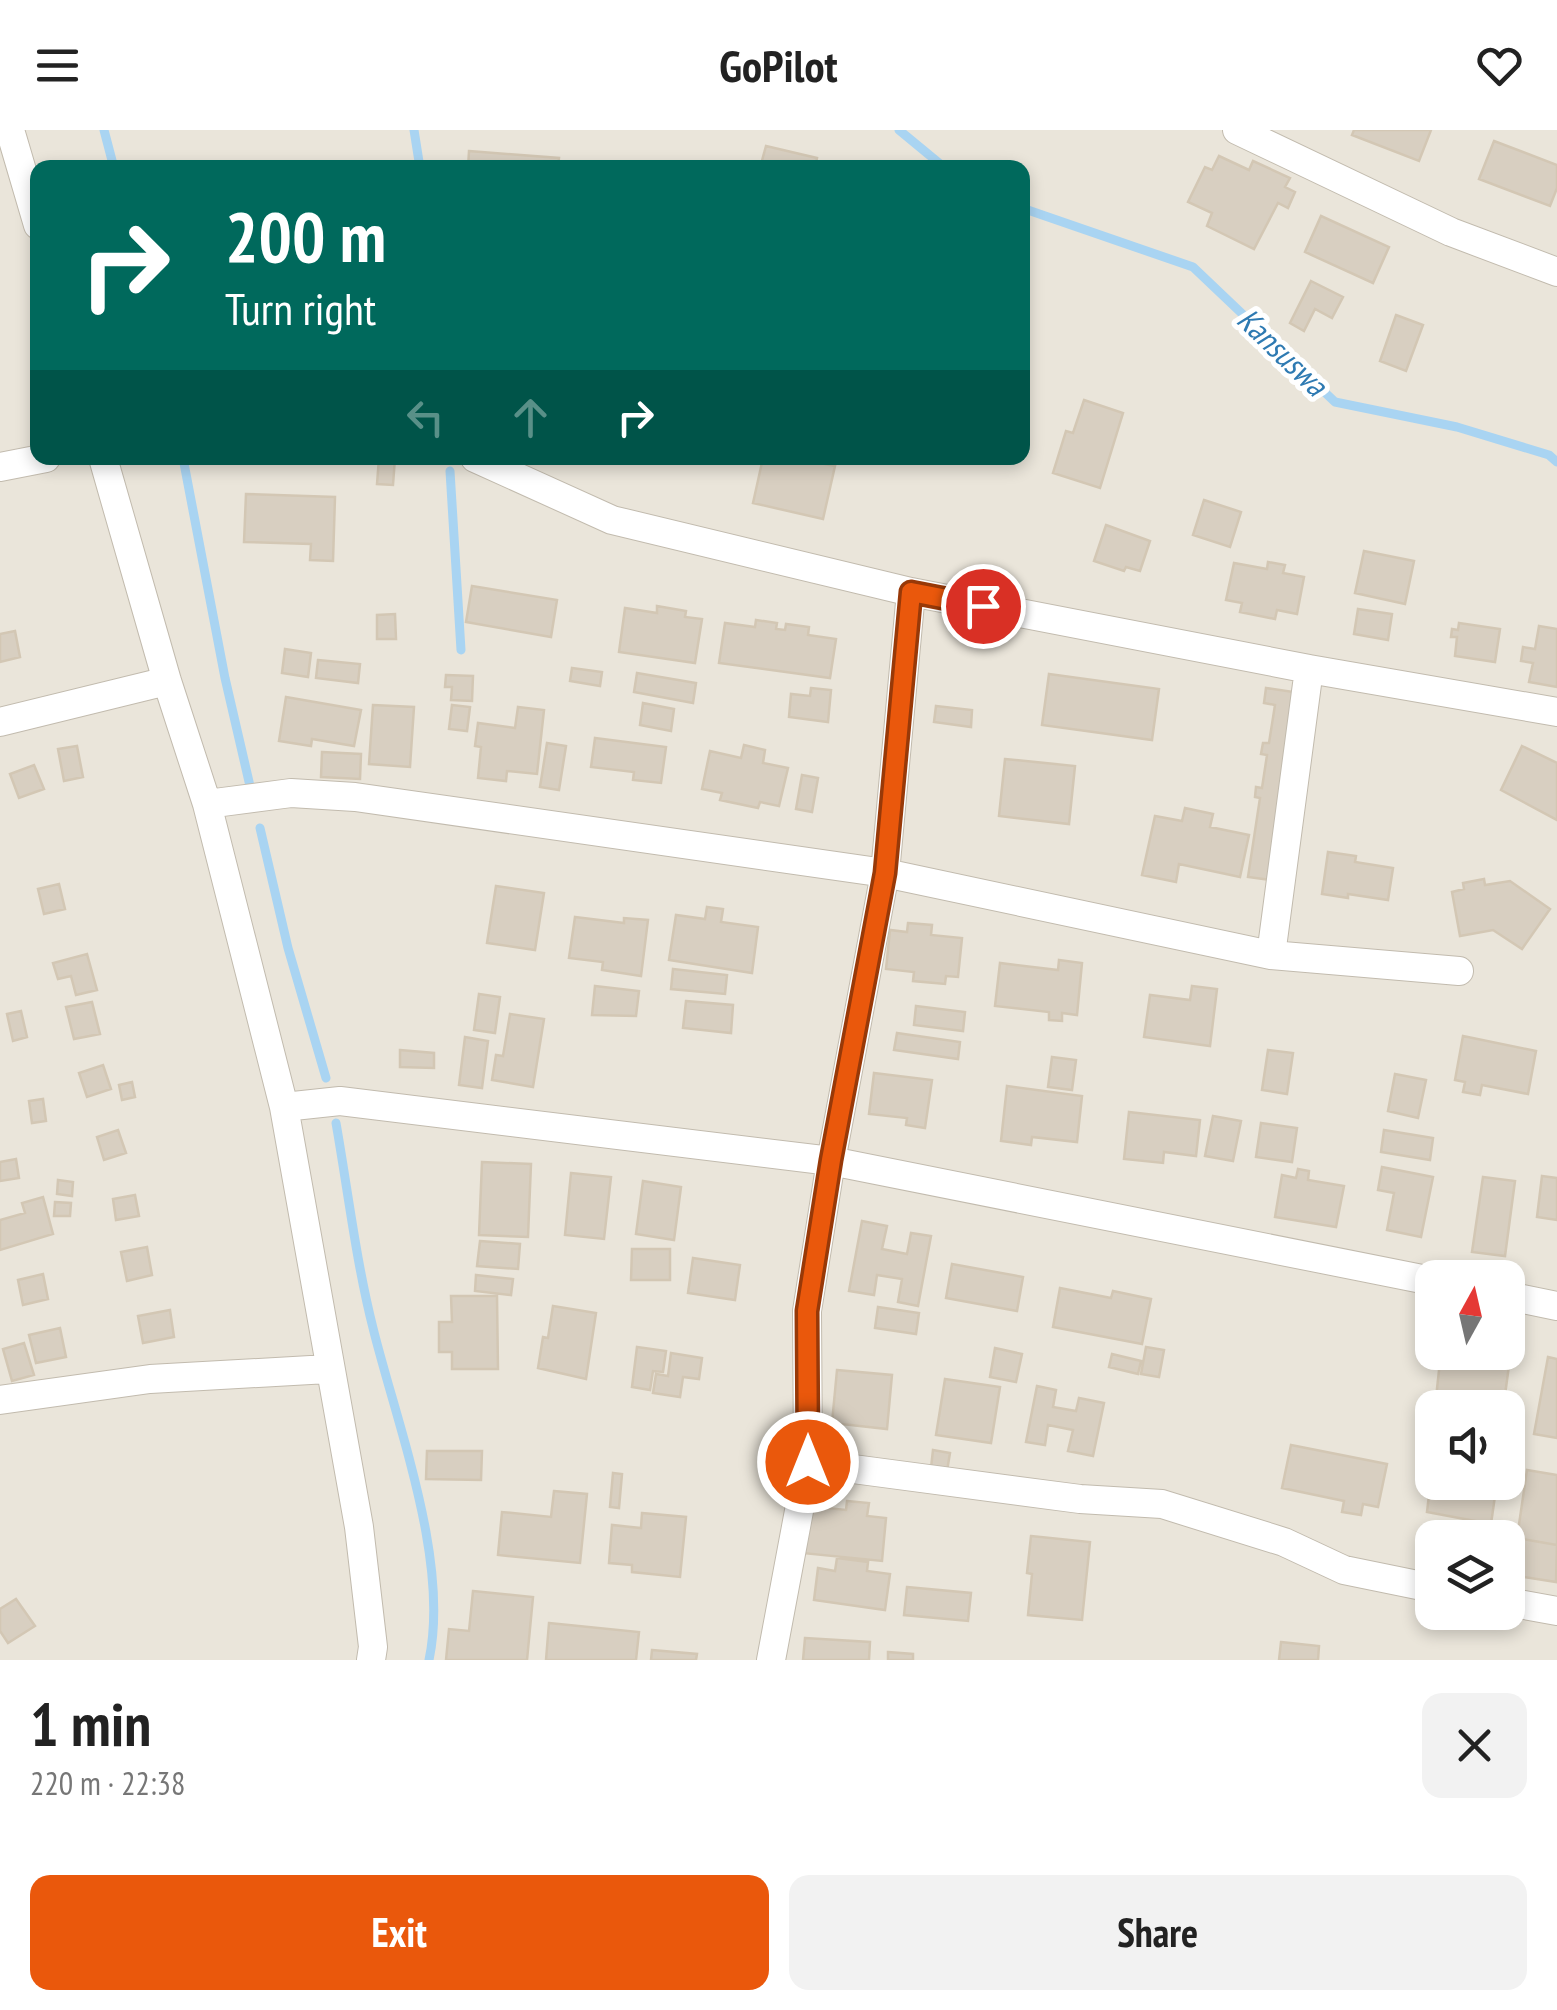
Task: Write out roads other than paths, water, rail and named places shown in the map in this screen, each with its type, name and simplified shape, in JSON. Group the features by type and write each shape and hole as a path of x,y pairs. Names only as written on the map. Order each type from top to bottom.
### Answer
{"street":[{"path":"1237,130 1451,232 1557,272"},
{"path":"8,137 30,202"},
{"path":"0,467 30,461"},
{"path":"105,465 207,804 284,1107 359,1527 373,1647 371,1660"},
{"path":"490,465 612,520 911,592 1308,669 1557,712"},
{"path":"771,1660 808,1462 807,1311 885,873 911,592"},
{"path":"1271,955 1308,669"},
{"path":"0,722 167,681"},
{"path":"207,804 291,793 356,797 885,873 1271,955 1459,971"},
{"path":"284,1107 340,1100 831,1160 1415,1278"},
{"path":"1525,1299 1557,1306"},
{"path":"0,1400 150,1380 328,1369"},
{"path":"808,1462 1080,1499 1162,1504 1284,1542 1344,1570 1415,1585"},
{"path":"1525,1605 1557,1610"}],"waterway":[{"path":"104,130 112,160"},
{"path":"414,130 419,160"},
{"name":"Kansuswa","path":"899,130 935,160"},
{"name":"Kansuswa","path":"1030,211 1193,267 1335,402 1457,427 1549,455 1557,462"},
{"path":"184,465 250,786"},
{"path":"450,471 461,650"},
{"path":"260,828 288,948 326,1078"},
{"path":"336,1123 367,1303 427,1537 434,1621 429,1660"}]}
